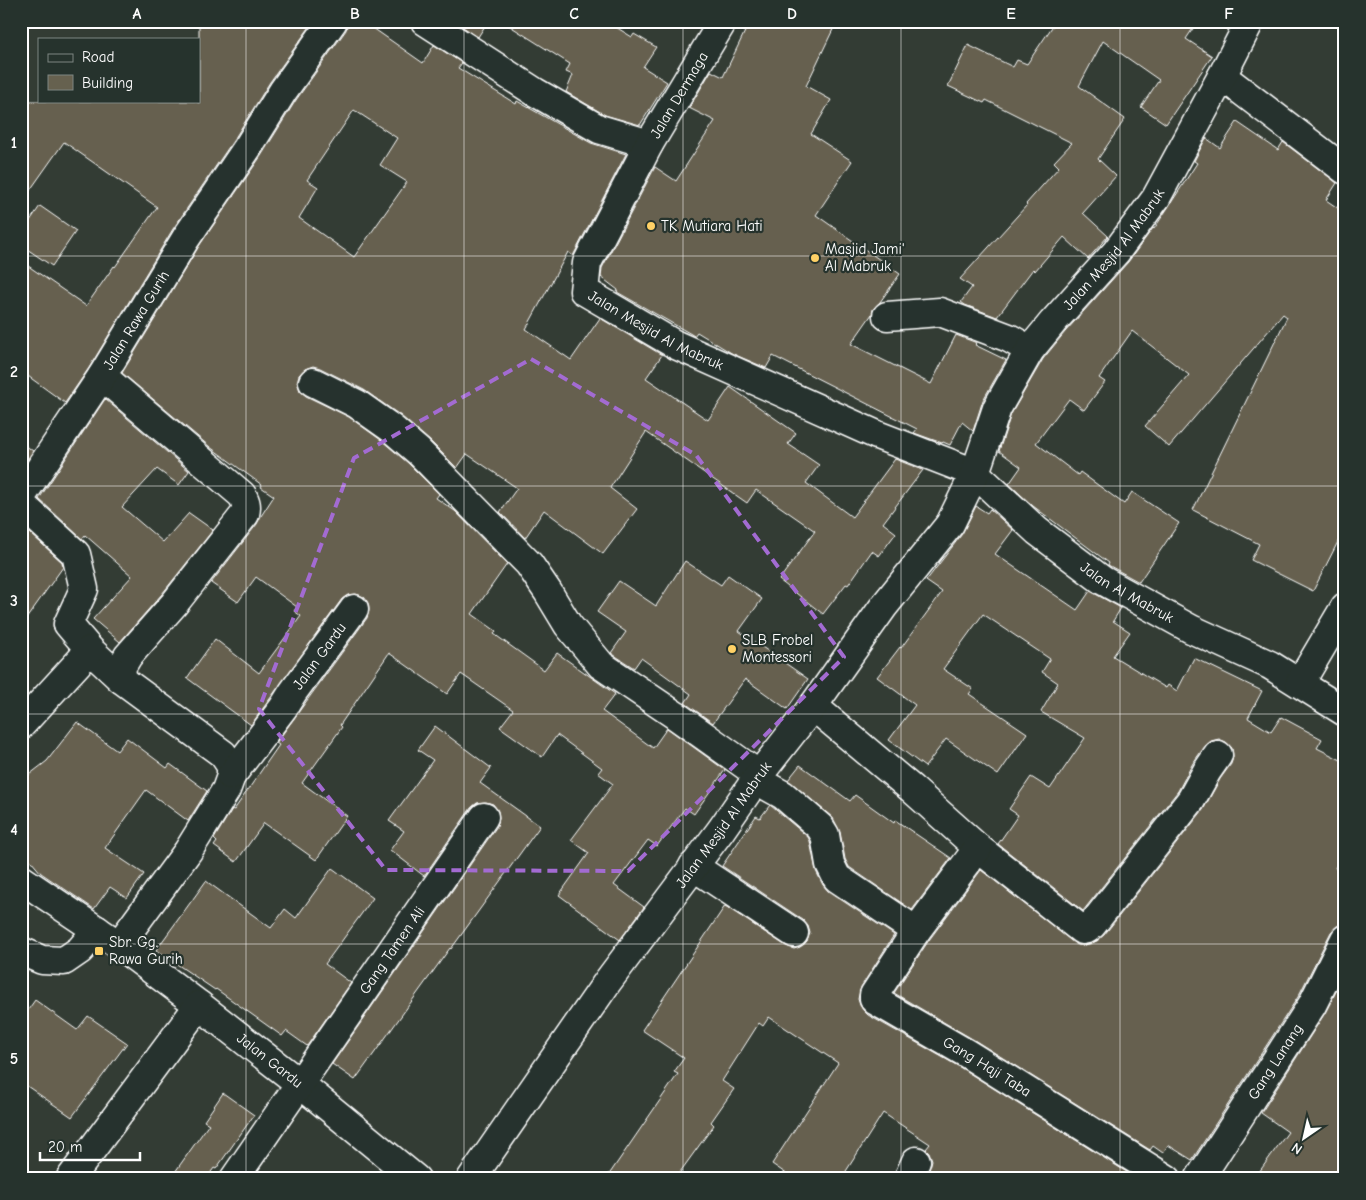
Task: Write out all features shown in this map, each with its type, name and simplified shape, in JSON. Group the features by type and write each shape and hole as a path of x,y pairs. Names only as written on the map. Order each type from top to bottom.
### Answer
{"street":[{"name":"Jalan Rawa Gurih","path":"121,678 122,666 128,656 186,589 246,514 247,506 242,495 102,376 186,238 283,90 333,21"},
{"path":"425,21 536,92 599,129 649,144"},
{"name":"Jalan Dermaga","path":"649,144 723,21"},
{"name":"Jalan Mesjid Al Mabruk","path":"471,1179 608,982 758,777 813,706 884,606 950,524 975,473 997,408 1030,350 1116,252 1156,198 1250,21"},
{"path":"1222,76 1345,170"},
{"name":"Jalan Mesjid Al Mabruk","path":"649,144 587,263 584,291 676,345 877,435 975,473"},
{"path":"887,316 940,312 1009,338 1030,350"},
{"path":"21,497 102,376"},
{"path":"313,382 357,404 391,428 419,452 529,564 568,625 601,665 675,714 783,795 820,827 825,835 830,864 837,878 916,931"},
{"name":"Jalan Al Mabruk","path":"975,473 1037,531 1102,580 1191,630 1270,665 1300,683"},
{"path":"21,504 76,554 84,589 68,624 90,650 121,678 223,754 231,766 231,776"},
{"path":"1345,607 1300,683 1345,712"},
{"name":"Jalan Gardu","path":"120,945 188,851 226,790 231,776 283,708 354,609"},
{"path":"21,725 90,650"},
{"path":"813,706 912,789 978,848 1082,930 1092,925 1191,800 1218,755"},
{"name":"Gang Tamen Ali","path":"234,1179 484,817"},
{"name":"Gang Haji Taba","path":"978,848 916,931 874,995 874,999 876,1002 966,1053 1167,1179"},
{"path":"693,866 794,933"},
{"name":"Jalan Gardu","path":"21,879 120,945 199,1005 299,1083 416,1179"},
{"path":"21,951 42,960 64,961 80,950 97,930"},
{"name":"Gang Lanang","path":"1199,1179 1312,1005 1345,939"},
{"path":"70,1179 199,1005"}],"highlighted area":[{"path":"531,359 696,455 844,657 628,871 386,870 259,709 354,458"}],"building":[{"path":"199,21 314,21 270,82 235,138 173,229 89,368 65,403 21,371 21,261 86,306 157,207 64,142 21,203 21,101 199,103"},
{"path":"348,21 363,21 423,63 434,45 462,63 458,68 516,104 517,101 591,143 626,154 573,256 568,252 526,329 571,360 600,318 662,355 646,378 708,420 730,387 796,433 788,444 819,465 806,483 852,517 895,459 923,470 883,523 896,533 879,556 872,551 848,585 846,584 823,614 779,580 815,531 756,490 747,503 646,432 610,488 637,509 603,554 544,510 525,538 500,512 517,488 467,454 457,468 401,416 364,390 313,366 305,369 299,375 297,382 300,391 306,396 349,417 381,440 408,463 439,494 436,498 455,511 507,564 472,614 496,631 494,634 544,670 557,653 615,694 602,711 653,748 667,728 725,770 694,814 685,808 657,846 648,840 614,885 644,907 620,940 559,895 589,853 571,840 613,784 598,773 602,768 557,735 542,757 500,727 513,710 461,674 447,694 389,653 340,725 342,727 302,783 347,816 316,860 264,823 236,862 214,846 217,842 214,839 232,809 234,810 279,745 276,743 367,618 369,611 368,603 364,597 356,594 348,595 342,599 251,725 187,678 215,639 259,673 301,616 294,611 297,607 256,577 238,602 211,583 257,524 274,496 210,447 122,373 199,246 261,156 296,100 346,30","holes":["354,110 397,138 380,165 407,182 354,257 299,218 318,187 307,180"]},
{"path":"454,21 488,21 478,37"},
{"path":"502,21 606,21 632,37 634,34 656,47 643,67 667,82 640,125 605,115 566,92 573,75 566,72 570,64"},
{"path":"750,21 837,21 806,86 831,100 811,134 852,161 816,215 900,274 873,309 872,314 851,344 931,384 956,335 977,343 975,345 1006,360 983,400 973,431 962,422 950,445 914,433 917,429 773,356 766,368 733,354 697,332 694,336 617,292 618,290 601,277 602,268 655,167 676,181 715,121 689,108 711,71 723,77"},
{"path":"1056,21 1198,21 1186,39 1212,56 1166,124 1141,107 1159,80 1103,41 1079,86 1125,119 1098,159 1116,176 1083,213 1108,236 1088,259 1064,237 1035,271 1033,269 997,317 961,302 972,287 960,279 1059,167 1054,162 1072,143 986,100 984,103 948,86 968,45 1013,67 1017,60 1027,64"},
{"path":"1237,122 1278,150 1283,142 1337,183 1326,200 1345,213 1345,528 1313,591 1251,560 1259,544 1193,510 1287,317 1283,314 1169,447 1145,426 1189,375 1132,331 1099,378 1105,382 1084,410 1069,399 1036,443 1078,475 1080,472 1124,504 1132,492 1179,523 1139,582 1108,565 1109,563 1033,506 1009,484 1021,467 999,451 1011,414 1043,359 1128,262 1154,229 1197,163 1194,161 1206,138 1220,148"},
{"path":"40,206 76,231 52,266 21,245 21,234"},
{"path":"105,399 189,471 179,485 157,469 122,507 163,542 189,513 213,530 162,594 120,642 93,619 132,576 85,535 82,539 39,499"},
{"path":"21,442 33,451 21,469"},
{"path":"976,506 987,513 990,509 1013,530 995,554 1077,610 1090,591 1121,608 1113,621 1130,632 1113,656 1166,688 1168,685 1177,691 1194,658 1262,691 1248,718 1271,732 1281,717 1322,739 1317,748 1345,762 1345,850 1335,868 1345,874 1345,923 1337,926 1331,932 1298,997 1192,1160 1168,1145 1163,1153 1153,1146 1150,1150 974,1040 894,993 929,940 981,870 1073,942 1078,945 1085,945 1097,941 1104,935 1203,810 1220,779 1231,764 1233,757 1232,748 1226,742 1219,739 1211,741 1205,746 1193,763 1178,791 1083,911 998,844 1018,815 1009,809 1031,777 1050,789 1085,738 1041,712 1058,683 1042,672 1050,659 983,614 943,669 973,689 969,694 1027,733 998,775 946,739 925,767 889,740 915,705 877,677 942,592 926,581 962,534"},
{"path":"21,525 62,562 63,567 21,626"},
{"path":"685,561 721,585 728,575 762,599 739,631 808,679 787,709 745,679 713,723 685,703 691,694 641,658 634,668 611,653 626,632 597,612 619,581 656,606"},
{"path":"77,722 117,751 127,738 167,768 170,764 207,791 188,821 146,790 105,848 144,874 127,898 110,887 94,909 41,873 21,849 21,781 47,761"},
{"path":"435,726 491,768 480,783 540,826 355,1080 332,1064 497,826 499,819 498,811 493,804 486,802 477,803 471,808 424,876 390,850 404,831 389,821 433,760 418,750"},
{"path":"800,765 850,801 855,795 894,823 895,820 951,858 912,910 849,867 845,859 840,832 833,818 788,780"},
{"path":"770,805 808,837 816,871 828,891 894,935 861,987 858,999 863,1010 868,1015 958,1066 1133,1176 1131,1179 925,1179 932,1160 926,1149 930,1144 883,1113 841,1179 794,1179 772,1164 838,1063 769,1017 763,1026 759,1023 722,1081 734,1089 711,1122 714,1125 675,1179 606,1179 678,1074 674,1072 684,1058 642,1030 725,906 786,946 794,949 807,941 810,933 808,926 803,920 722,866 756,816 760,818"},
{"path":"332,868 373,898 325,964 351,983 307,1046 286,1031 282,1036 216,989 156,950 206,881 271,928 285,909 296,918"},
{"path":"1345,974 1345,1179 1254,1179 1288,1132 1261,1113 1325,1013"},
{"path":"35,1000 77,1030 88,1016 127,1043 72,1117 21,1082 21,1020"},
{"path":"223,1093 254,1115 216,1169 214,1168 206,1179 170,1179 209,1124 204,1121"}],"place":[{"name":"TK Mutiara Hati","path":"651,226"},
{"name":"Masjid Jami' Al Mabruk","path":"815,258"},
{"name":"SLB Frobel Montessori","path":"732,649"},
{"name":"Sbr. Gg. Rawa Gurih","path":"99,951"}]}
